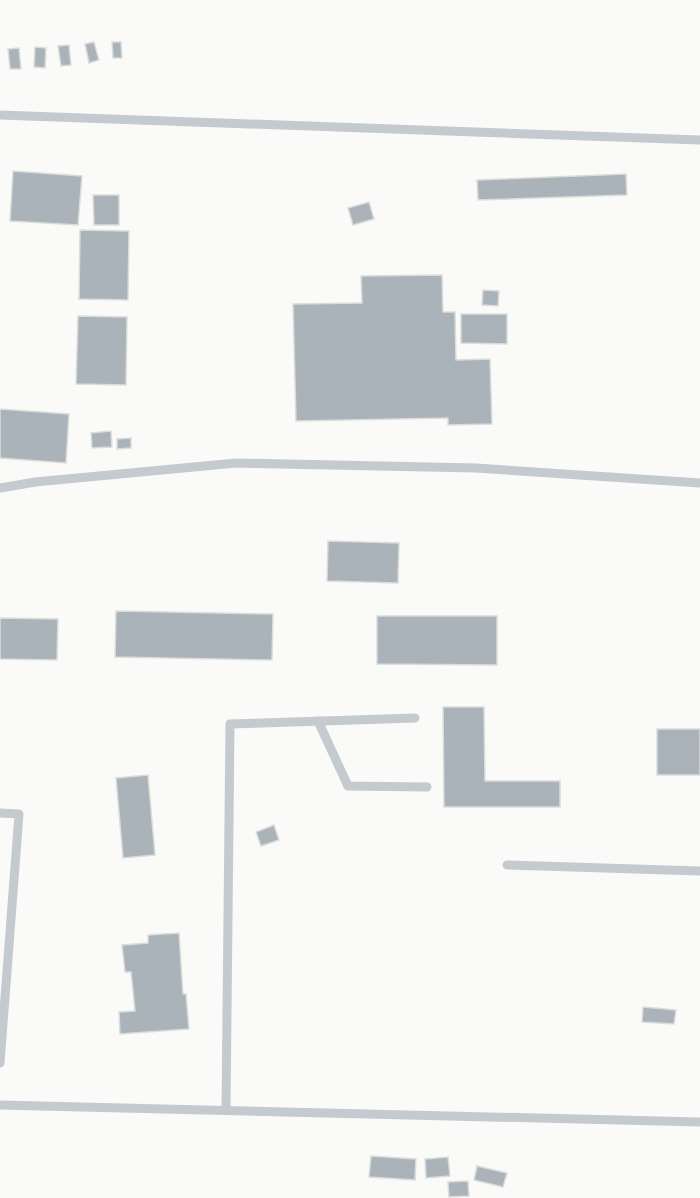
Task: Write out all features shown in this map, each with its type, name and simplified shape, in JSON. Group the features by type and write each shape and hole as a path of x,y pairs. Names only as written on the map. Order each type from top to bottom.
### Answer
{"lane":[{"path":"0,116 700,140"},
{"path":"0,488 35,482 236,463 476,468 700,483"},
{"path":"226,1110 230,724 415,718"},
{"path":"318,721 348,786 427,787"},
{"path":"0,813 19,814 0,1063"},
{"path":"507,865 700,871"},
{"path":"0,1105 700,1122"}],"building":[{"path":"94,42 99,60 89,63 85,44"},
{"path":"112,42 121,42 122,58 113,58"},
{"path":"69,45 71,65 61,66 58,46"},
{"path":"35,47 46,48 45,68 34,67"},
{"path":"19,48 21,69 10,69 8,49"},
{"path":"13,171 82,176 78,225 10,221"},
{"path":"626,174 627,195 478,200 477,180"},
{"path":"93,195 119,195 119,225 94,225"},
{"path":"369,202 374,219 353,225 348,208"},
{"path":"80,230 129,231 128,300 79,299"},
{"path":"442,275 443,312 455,312 456,360 490,359 492,424 448,425 448,418 296,421 293,304 362,303 361,276"},
{"path":"483,290 499,291 498,306 482,305"},
{"path":"461,314 507,314 507,344 461,343"},
{"path":"78,316 127,317 126,385 76,384"},
{"path":"0,409 69,414 66,463 0,458"},
{"path":"111,431 112,447 92,448 91,433"},
{"path":"131,438 131,448 117,449 117,439"},
{"path":"328,541 399,543 398,583 327,581"},
{"path":"116,611 273,614 272,660 115,657"},
{"path":"377,616 497,616 497,665 377,664"},
{"path":"0,618 58,619 57,660 0,659"},
{"path":"443,707 484,707 485,781 560,781 560,807 444,807"},
{"path":"657,729 700,729 700,775 657,775"},
{"path":"148,775 155,855 123,858 116,778"},
{"path":"274,825 279,840 261,846 256,832"},
{"path":"179,933 183,994 186,994 189,1029 120,1034 119,1012 135,1011 131,972 125,972 122,945 148,943 148,935"},
{"path":"643,1007 676,1010 674,1024 642,1022"},
{"path":"371,1156 416,1159 415,1180 369,1177"},
{"path":"448,1157 450,1176 426,1178 425,1159"},
{"path":"477,1166 507,1173 503,1187 474,1180"},
{"path":"468,1181 469,1196 449,1197 448,1182"}]}
